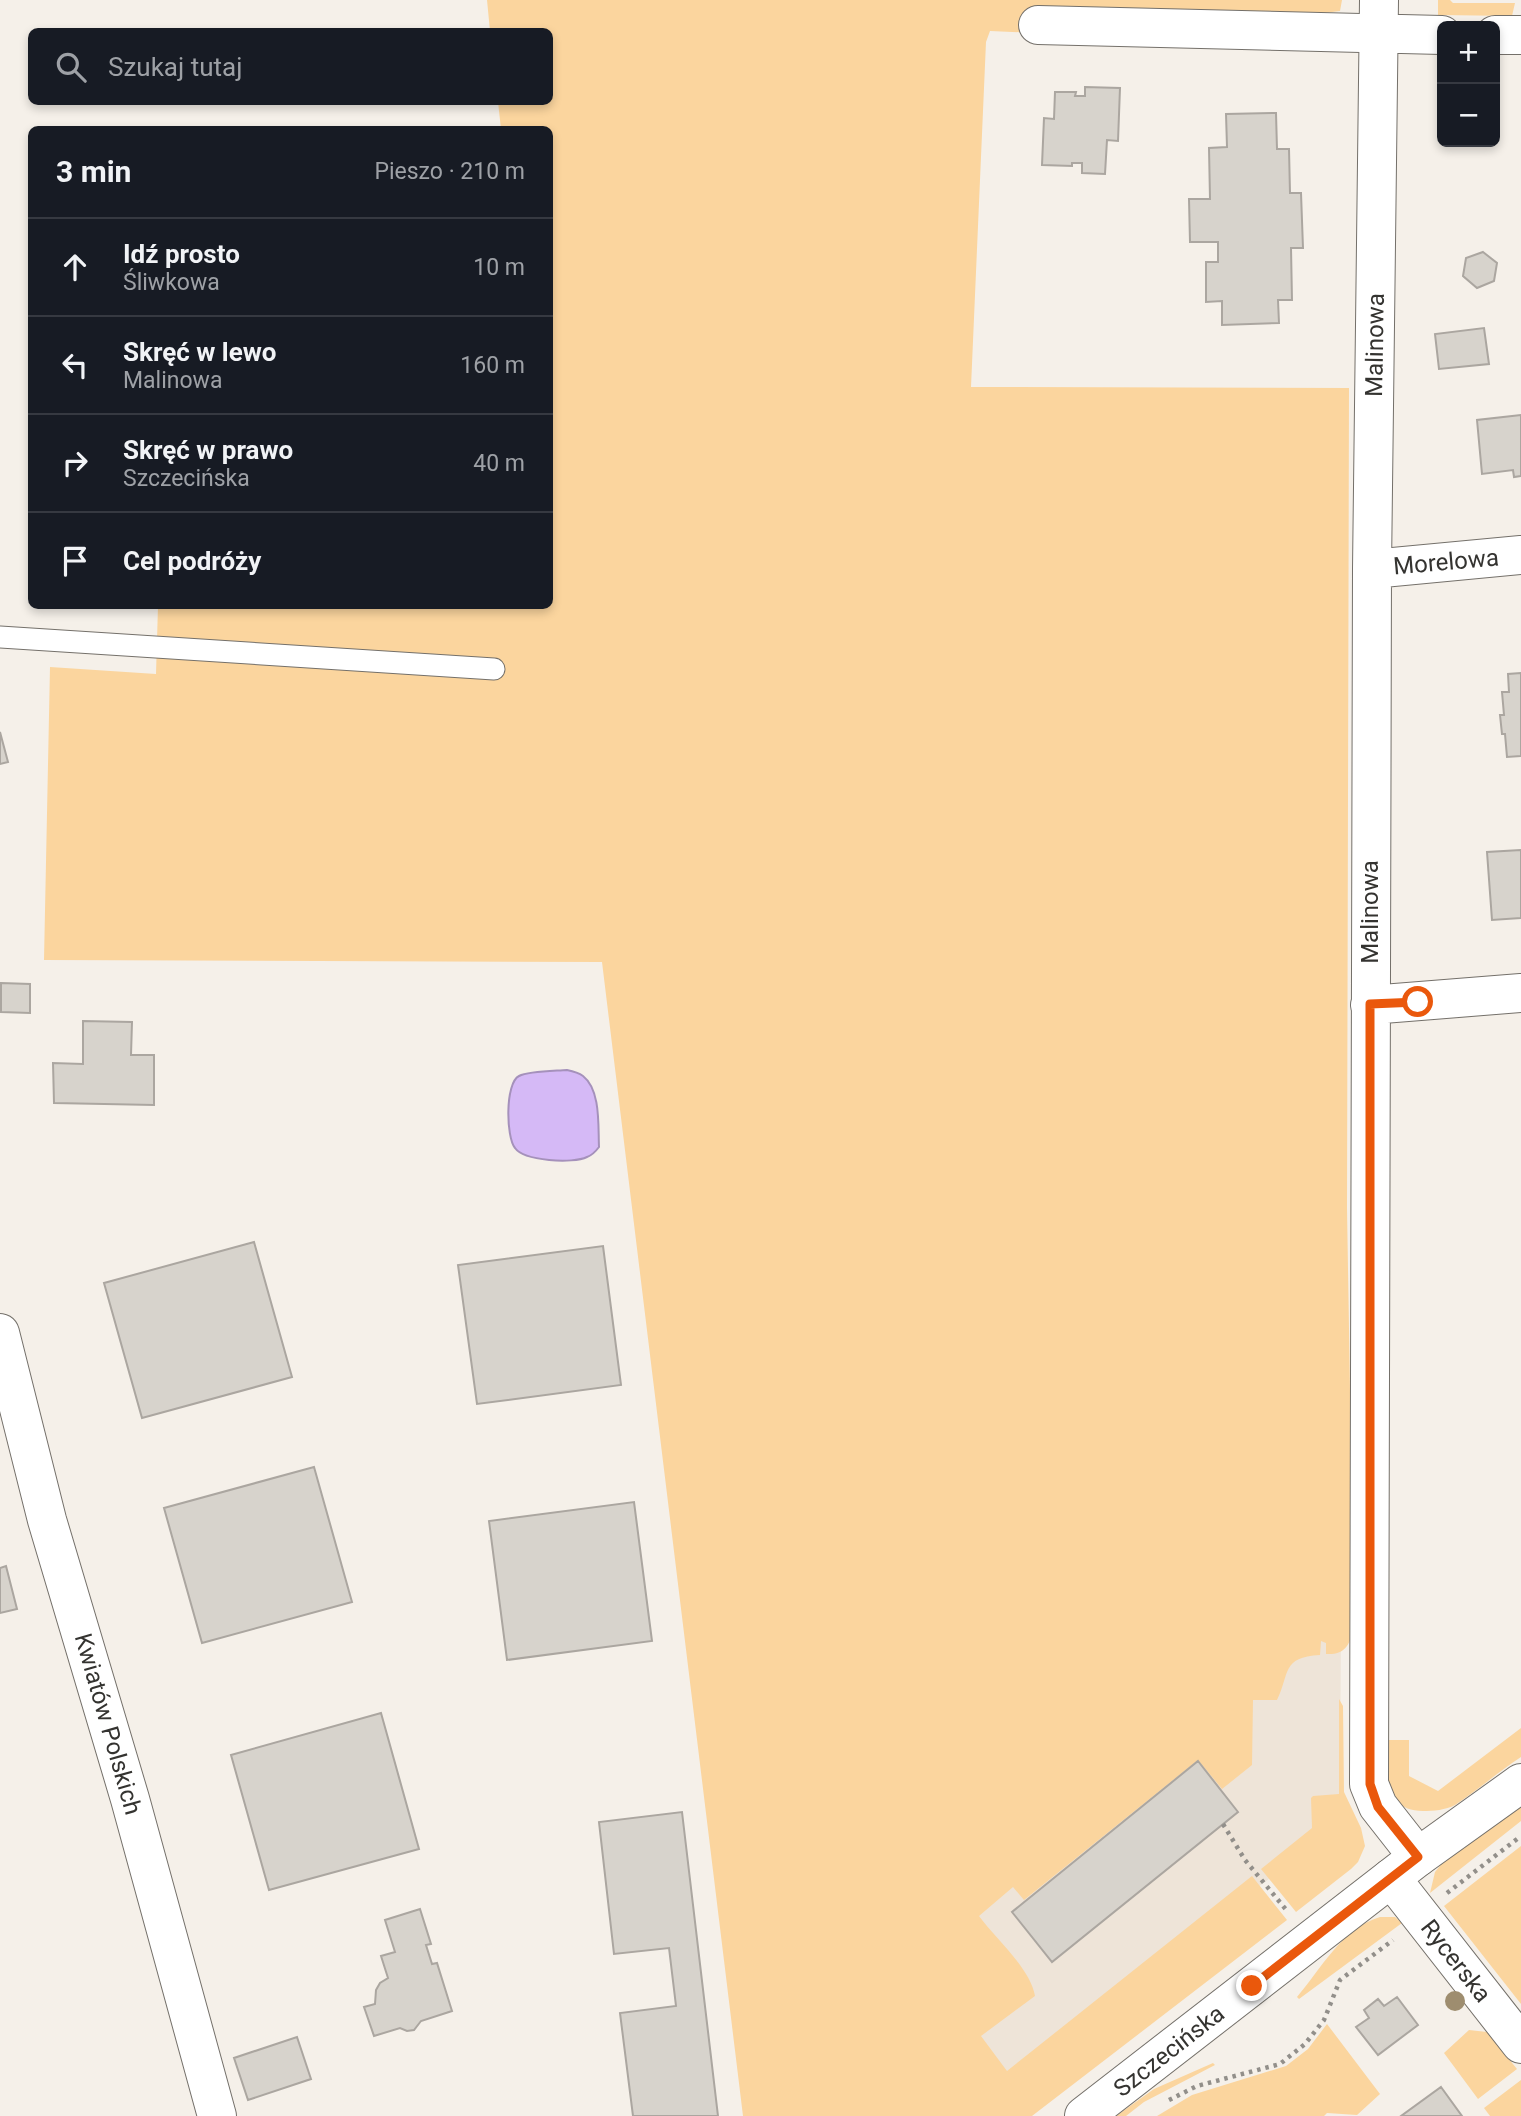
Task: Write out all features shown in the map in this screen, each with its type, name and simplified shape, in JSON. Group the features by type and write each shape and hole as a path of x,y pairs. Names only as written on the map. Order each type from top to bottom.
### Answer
{"street":[{"path":"1038,25 1379,18 1437,34"},
{"name":"Malinowa","path":"1379,18 1372,569 1370,1784 1405,1868"},
{"path":"1500,35 1521,35"},
{"name":"Morelowa","path":"1372,569 1521,555"},
{"path":"1370,1004 1521,993"},
{"name":"Kwiatów Polskich","path":"0,1333 47,1520 130,1798 217,2116"},
{"name":"Szczecińska","path":"1084,2116 1405,1868 1521,1783"},
{"name":"Rycerska","path":"1405,1868 1521,2044"}],"lane":[{"path":"0,637 494,669"}],"path":[{"path":"1223,1824 1245,1860 1295,1921"},
{"path":"1445,1895 1521,1836"},
{"path":"1197,2086 1280,2064 1305,2044 1324,2020 1340,1980 1398,1936"}],"shaded area":[{"path":"487,0 1342,0 1340,11 1316,14 1038,33 990,31 986,42 971,387 1349,388 1347,1208 1354,1631 1347,1646 1341,1651 1326,1654 1326,1643 1321,1641 1320,1655 1307,1656 1293,1663 1277,1700 1253,1700 1252,1765 1222,1789 1198,1760 1024,1900 1013,1887 979,1916 1027,1975 1035,1996 981,2036 1007,2071 1252,1876 1287,1920 1032,2116 743,2116 602,962 44,960 50,667 156,674 158,609 553,609 553,126 501,126 498,105 553,105 553,28 490,28"},
{"path":"1438,0 1450,0 1453,3 1515,3 1512,16 1438,15"},
{"path":"567,1070 583,1076 593,1090 599,1147 589,1156 571,1160 549,1160 520,1152 512,1142 509,1122 509,1099 514,1081 529,1073"},
{"path":"1341,1618 1340,1801 1318,1843 1005,2073 915,1962"},
{"path":"1339,1699 1343,1706 1344,1792 1361,1828 1365,1846 1358,1862 1351,1869 1296,1912 1261,1869 1312,1828 1313,1796 1339,1794"},
{"path":"1521,1728 1521,1757 1455,1805 1423,1811 1400,1804 1394,1796 1388,1775 1387,1740 1409,1740 1409,1776 1438,1791"},
{"path":"1521,1803 1521,1821 1430,1893 1435,1872 1443,1862"},
{"path":"1521,1846 1521,2004 1444,1906"},
{"path":"1380,1917 1395,1917 1402,1923 1299,1999 1297,1997 1343,1940 1354,1930"},
{"path":"1327,2024 1380,2094 1357,2115 1327,2113 1324,2116 1157,2116 1192,2095 1286,2066 1308,2049"},
{"path":"1469,2030 1487,2032 1517,2069 1478,2099 1444,2053"},
{"path":"1213,2063 1215,2065 1144,2102 1126,2116 1116,2116 1154,2089"},
{"path":"1521,2080 1521,2116 1490,2116 1484,2108"}],"building":[{"path":"1085,87 1120,88 1118,141 1107,140 1105,174 1082,173 1082,163 1072,163 1072,166 1042,165 1044,118 1054,119 1055,92 1076,92 1075,96 1085,96"},
{"path":"1276,113 1277,149 1289,149 1290,193 1301,193 1303,248 1291,248 1292,300 1278,300 1279,323 1222,325 1222,301 1206,302 1206,262 1218,262 1218,242 1190,242 1189,199 1210,199 1209,148 1227,147 1226,114"},
{"path":"1483,252 1497,263 1494,281 1477,288 1463,276 1466,258"},
{"path":"1484,328 1489,364 1439,369 1435,334"},
{"path":"1521,415 1521,476 1514,477 1513,470 1482,474 1477,420"},
{"path":"1521,673 1521,756 1507,757 1500,715 1504,715 1502,692 1509,692 1508,674"},
{"path":"0,732 8,762 0,764"},
{"path":"1521,850 1521,918 1492,920 1487,852"},
{"path":"1,983 30,984 30,1013 1,1012"},
{"path":"83,1021 132,1022 131,1055 154,1055 154,1105 54,1103 53,1063 83,1064"},
{"path":"254,1242 292,1377 142,1418 104,1283"},
{"path":"603,1246 621,1385 477,1404 458,1265"},
{"path":"314,1467 352,1602 202,1643 164,1508"},
{"path":"634,1502 652,1641 507,1660 489,1521"},
{"path":"6,1566 17,1609 0,1613 0,1568"},
{"path":"381,1713 419,1849 269,1890 231,1755"},
{"path":"1198,1761 1238,1812 1052,1962 1012,1912"},
{"path":"682,1812 718,2116 633,2116 620,2013 676,2006 669,1948 614,1954 599,1822"},
{"path":"420,1909 431,1944 426,1945 432,1964 437,1963 452,2011 421,2021 414,2030 400,2028 374,2036 364,2007 375,2004 376,1990 380,1983 388,1978 381,1956 395,1952 385,1920"},
{"path":"1397,1997 1418,2025 1378,2055 1356,2027 1369,2018 1364,2010 1378,1999 1384,2006"},
{"path":"297,2037 311,2079 248,2100 234,2058"},
{"path":"1441,2087 1462,2116 1401,2116"}],"route":[{"path":"1252,1986 1418,1857 1378,1807 1370,1784 1369,1408 1370,1004 1418,1002"}]}
